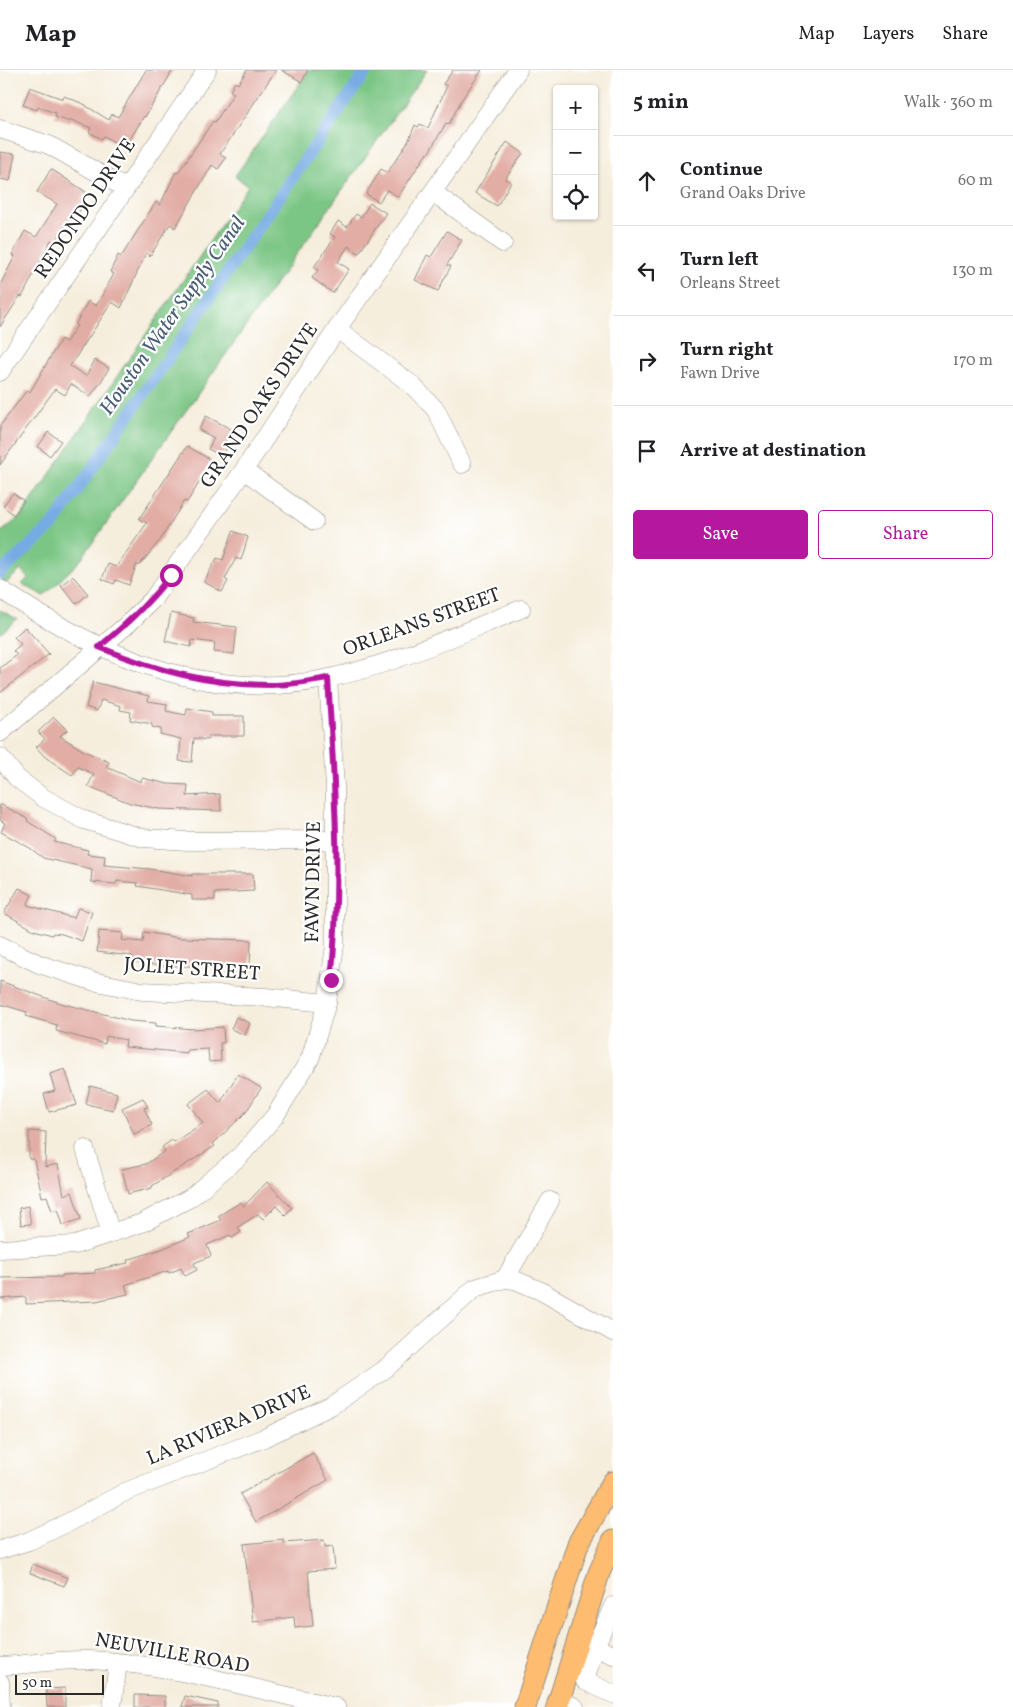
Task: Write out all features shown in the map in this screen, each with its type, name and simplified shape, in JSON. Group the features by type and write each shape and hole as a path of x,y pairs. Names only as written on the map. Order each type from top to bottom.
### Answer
{"main road":[{"path":"525,1707 578,1544 613,1482"},
{"path":"564,1705 599,1572 610,1548 578,1544"}],"street":[{"name":"REDONDO DRIVE","path":"0,372 207,70"},
{"name":"GRAND OAKS DRIVE","path":"0,733 129,623 153,598 244,470 337,329 434,193 518,70"},
{"path":"0,129 49,145 126,188"},
{"path":"434,193 503,243"},
{"path":"337,329 411,384 436,410 462,464"},
{"path":"244,470 314,521"},
{"name":"ORLEANS STREET","path":"1,590 99,647 142,665 190,678 229,684 273,685 328,678 384,663 521,609"},
{"name":"FAWN DRIVE","path":"0,1250 75,1245 142,1223 190,1198 240,1156 275,1116 310,1059 327,1003 335,945 336,840 328,678"},
{"path":"0,757 17,778 42,797 84,820 143,838 187,841 336,840"},
{"name":"JOLIET STREET","path":"0,945 40,964 92,981 142,991 265,997 327,1003"},
{"path":"85,1149 111,1234"},
{"path":"550,1201 504,1279 528,1285 613,1332"},
{"name":"LA RIVIERA DRIVE","path":"0,1550 29,1541 125,1492 264,1438 331,1406 384,1370 468,1293 475,1288 504,1279"},
{"path":"612,1612 596,1647 585,1681 613,1694"},
{"path":"596,1647 613,1655"},
{"name":"NEUVILLE ROAD","path":"0,1666 68,1660 118,1663 227,1682 336,1707"},
{"path":"112,1707 118,1663"},
{"path":"0,1682 1,1707"}],"green space":[{"path":"309,70 427,70 79,562 44,596 22,584 28,578 21,570 6,583 0,579 0,533 21,516 248,186 235,176"},
{"path":"0,610 17,619 0,634"}],"building":[{"path":"146,70 173,70 129,141 125,139 121,146 104,136 102,139 89,132 91,128 71,120 70,122 55,117 56,113 38,107 37,110 23,105 30,87 63,99 64,96 86,105 109,120 112,114 118,117"},
{"path":"247,70 276,70 220,154 226,158 218,169 212,165 175,228 170,224 150,256 146,253 121,308 112,302 70,366 86,376 95,360 109,368 102,380 90,397 71,384 65,395 55,389 0,465 0,426 27,390 30,392 61,339 66,342 77,326 75,325 88,301 96,306 114,274 110,272 118,255 121,257 156,202 160,205 176,172 178,173 213,121 215,122 234,93 230,91 235,82 238,84"},
{"path":"281,70 308,70 302,82"},
{"path":"453,70 482,70 462,99 449,124 446,123 428,154 398,197 387,190 379,202 366,194 381,169 387,173 408,142 415,125 418,127 420,124 428,128 447,86 443,84"},
{"path":"507,142 523,153 505,179 511,182 497,206 475,193"},
{"path":"0,152 15,154 10,181 0,179"},
{"path":"51,169 86,192 81,200 84,202 78,214 75,212 55,243 51,240 22,297 20,296 0,327 0,285 15,256 12,255 25,231 36,237 57,204 37,192"},
{"path":"370,203 386,213 359,253 348,246 338,262 349,269 333,293 312,278 318,270 314,267 335,237 330,234 338,221 347,227 356,214 361,217"},
{"path":"447,231 462,240 447,265 451,266 438,291 415,280 427,255 431,257"},
{"path":"206,416 235,431 222,456 208,449 214,438 199,430"},
{"path":"48,432 61,441 50,456 38,447"},
{"path":"187,446 211,460 196,488 187,502 184,501 161,539 139,566 137,564 129,585 116,580 114,584 102,579 108,564 116,567 147,523 139,519"},
{"path":"13,493 24,501 14,515 3,506"},
{"path":"233,531 248,537 241,560 236,558 225,579 228,581 222,592 204,582 217,558 223,560"},
{"path":"73,576 88,594 76,604 61,585"},
{"path":"171,613 194,618 193,622 237,627 234,654 214,652 215,643 192,640 191,647 165,641"},
{"path":"25,627 49,654 0,693 0,668 17,655 13,651 21,644 14,637"},
{"path":"93,682 149,696 148,701 167,704 166,711 186,715 187,708 212,712 212,716 244,716 244,736 209,736 208,740 194,738 192,762 179,761 181,739 160,734 161,729 152,727 152,724 130,720 131,712 120,710 121,706 101,700 97,711 86,707"},
{"path":"54,717 67,730 60,736 84,751 109,762 106,767 141,782 142,778 168,784 188,785 187,796 220,794 221,811 159,809 130,803 88,786 94,774 78,767 72,775 45,757 36,747 45,739 38,732"},
{"path":"0,804 28,819 27,821 56,839 54,842 88,850 87,854 105,856 104,865 150,869 192,876 192,874 253,874 254,891 215,893 215,900 192,900 192,895 137,886 138,883 117,881 116,884 91,882 92,869 43,858 30,848 1,832 5,823 0,820"},
{"path":"19,888 32,895 27,905 74,918 78,908 92,912 82,941 62,934 53,933 52,935 34,930 4,913"},
{"path":"99,931 123,933 122,940 143,942 144,932 180,938 251,940 250,966 161,966 132,962 132,956 97,952"},
{"path":"0,981 60,1003 131,1021 156,1023 156,1026 194,1029 223,1027 224,1043 220,1043 221,1061 209,1062 208,1049 187,1050 187,1053 125,1047 126,1040 106,1036 105,1044 56,1031 57,1025 26,1016 27,1012 0,1004"},
{"path":"236,1017 250,1023 245,1035 231,1029"},
{"path":"65,1069 77,1105 49,1112 44,1094 55,1091 50,1074"},
{"path":"238,1074 261,1088 246,1112 213,1144 215,1146 152,1186 152,1188 128,1194 122,1169 146,1164 165,1151 162,1147 172,1140 174,1142 203,1123 188,1104 208,1089 220,1103"},
{"path":"90,1086 117,1093 113,1110 86,1104"},
{"path":"143,1098 148,1107 144,1108 152,1125 134,1134 122,1108"},
{"path":"29,1131 46,1132 45,1167 58,1164 64,1195 72,1192 81,1219 63,1225 58,1209 52,1211 47,1196 42,1197 34,1159 29,1159"},
{"path":"267,1182 292,1208 285,1215 276,1206 263,1219 258,1214 238,1227 241,1232 232,1238 230,1235 207,1245 211,1256 194,1263 197,1270 185,1276 181,1268 169,1273 168,1271 125,1285 128,1294 96,1301 26,1304 26,1297 0,1299 0,1278 62,1277 62,1275 95,1273 95,1270 128,1263 127,1260 162,1249 190,1237 188,1234 221,1220 218,1216 241,1202 244,1206"},
{"path":"28,1206 31,1224 21,1225 19,1208"},
{"path":"313,1453 328,1480 256,1522 240,1494"},
{"path":"284,1540 284,1543 324,1540 325,1547 333,1546 335,1569 308,1571 313,1626 295,1628 294,1617 253,1622 244,1544"},
{"path":"33,1564 68,1578 64,1586 30,1573"},
{"path":"65,1688 65,1707 47,1707 46,1689"},
{"path":"135,1695 165,1696 165,1707 135,1707"},
{"path":"185,1696 218,1703 218,1707 182,1707"}],"waterway":[{"name":"Houston Water Supply Canal","path":"0,573 53,525 367,70"}],"route":[{"path":"171,575 153,598 129,623 99,647 142,665 190,678 229,684 273,685 328,678 335,787 336,840 335,945 331,980"}]}
